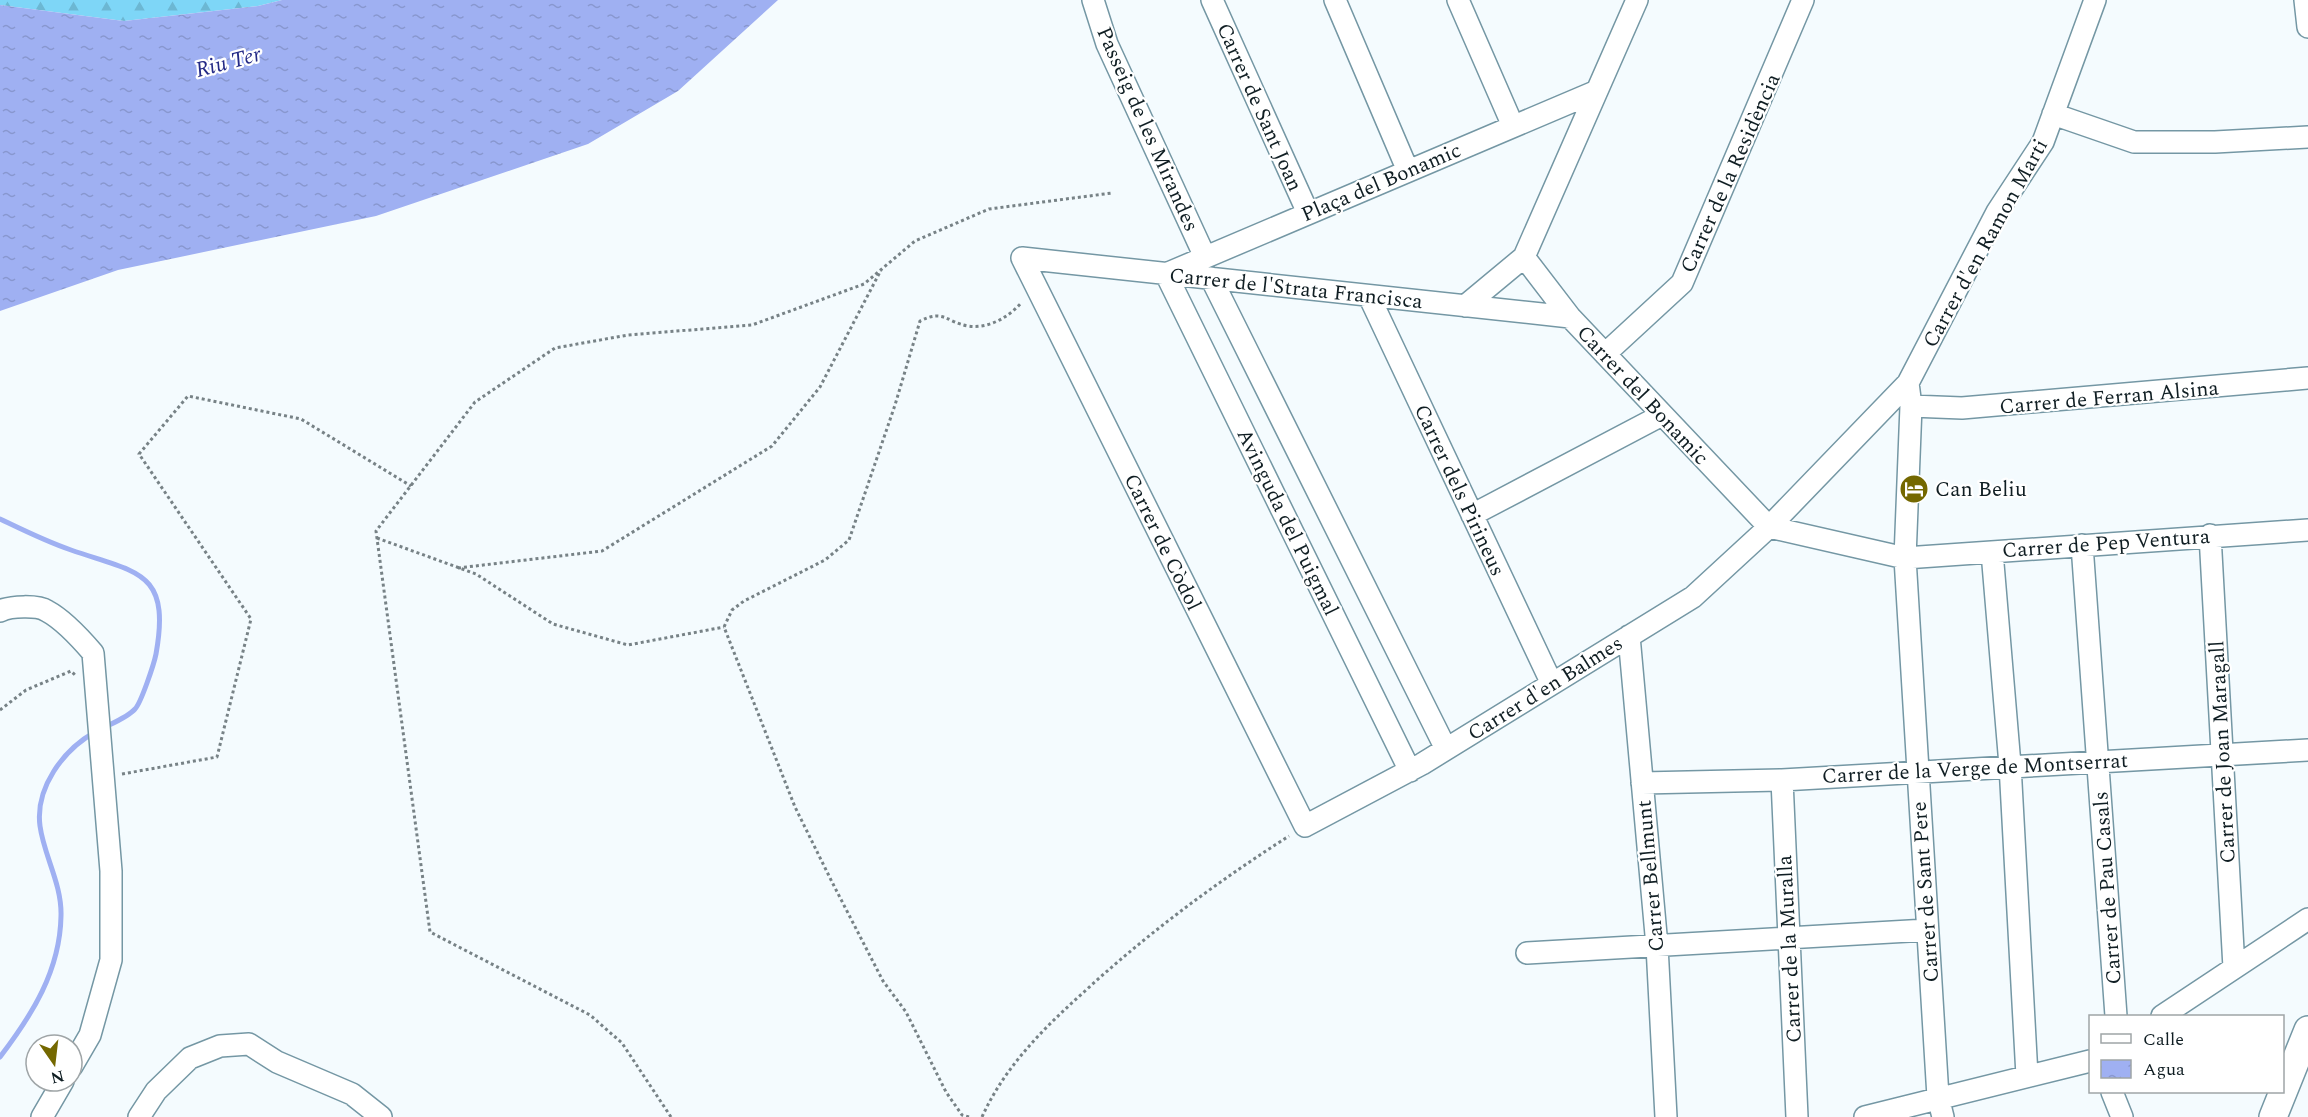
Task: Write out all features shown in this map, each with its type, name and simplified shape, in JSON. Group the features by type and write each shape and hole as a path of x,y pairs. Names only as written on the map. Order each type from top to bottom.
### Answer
{"street":[{"name":"Passeig de les Mirandes","path":"1093,0 1107,44 1204,257"},
{"name":"Carrer de Sant Joan","path":"1212,0 1308,213"},
{"path":"1335,0 1408,171"},
{"path":"1458,0 1513,126"},
{"path":"1465,306 1524,257 1637,0"},
{"name":"Carrer de la Residència","path":"1605,354 1682,283 1803,0"},
{"name":"Carrer d'en Ramon Marti","path":"1769,527 1908,383 1998,212 2043,142 2095,0"},
{"path":"2305,0 2308,27"},
{"name":"Plaça del Bonamic","path":"1166,274 1597,91"},
{"path":"2053,114 2134,142 2215,142 2308,137"},
{"name":"Carrer del Bonamic","path":"1524,257 1570,317 1769,527"},
{"name":"Carrer de l'Strata Francisca","path":"1022,258 1570,317"},
{"name":"Carrer de Còdol","path":"1022,258 1305,826"},
{"name":"Avinguda del Puigmal","path":"1166,274 1410,771"},
{"name":"Avinguda del Puigmal","path":"1211,278 1446,749"},
{"name":"Carrer dels Pirineus","path":"1369,296 1552,684"},
{"name":"Carrer de Ferran Alsina","path":"1911,406 1962,408 2308,378"},
{"name":"Carrer de Sant Pere","path":"1908,383 1911,406 1905,558 1927,930 1941,1107"},
{"path":"1472,515 1662,415"},
{"name":"Carrer d'en Balmes","path":"1305,826 1410,771 1693,597 1769,527"},
{"name":"Carrer de Pep Ventura","path":"1769,527 1905,558 2210,535 2308,530"},
{"name":"Carrer de Joan Maragall","path":"2210,535 2234,968"},
{"name":"Carrer de Pau Casals","path":"2082,545 2116,1015"},
{"path":"1992,552 2010,765 2027,1076"},
{"path":"0,612 7,608 46,609 83,640 93,654 105,773 111,871 111,960 90,1035 84,1045"},
{"name":"Carrer Bellmunt","path":"1629,636 1657,946 1666,1117"},
{"name":"Carrer de la Verge de Montserrat","path":"1642,783 1782,780 1917,770 2308,750"},
{"name":"Carrer de la Muralla","path":"1782,780 1797,1117"},
{"path":"2165,1015 2308,919"},
{"path":"1527,953 1927,930"},
{"path":"2284,1089 2308,1029"},
{"path":"139,1117 156,1091 190,1058 220,1046 249,1044 277,1062 352,1094 381,1117"},
{"path":"1865,1117 1941,1107 2027,1076 2089,1061"},
{"path":"42,1117 56,1093"},
{"path":"2112,1093 2122,1117"},
{"path":"2273,1117 2283,1093"}],"path":[{"path":"671,1117 622,1043 590,1015 430,932 376,531 475,402 555,348 628,335 752,325 864,284 915,241 989,209 1112,193"},
{"path":"458,568 602,551 772,446 820,387 882,269"},
{"path":"969,1117 962,1115 946,1092 906,1012 883,981 832,882 795,807 724,627 732,610 744,601 825,560 849,540 895,405 920,321 934,315 953,319 967,326 987,326 1012,313 1036,286"},
{"path":"105,773 217,757 251,619 139,454 188,396 301,418 411,486"},
{"path":"377,538 476,574 553,624 628,645 724,627"},
{"path":"0,710 26,690 71,671 97,701"},
{"path":"982,1117 994,1089 1039,1033 1101,976 1158,928 1243,866 1305,826"}],"green space":[{"path":"0,0 282,0 258,6 124,21 0,5"}],"water":[{"name":"Riu Ter","path":"282,0 778,0 678,91 588,144 376,216 118,270 0,311 0,5 124,21 258,6"}],"waterway":[{"path":"0,519 35,536 131,571 144,579 153,590 158,606 159,626 156,654 147,683 135,709 103,728"},
{"path":"0,1057 33,1008 50,974 56,955 61,904 40,826 42,798 47,784 62,760 72,749 95,732"}],"place":[{"name":"Can Beliu","path":"1914,489"}]}
